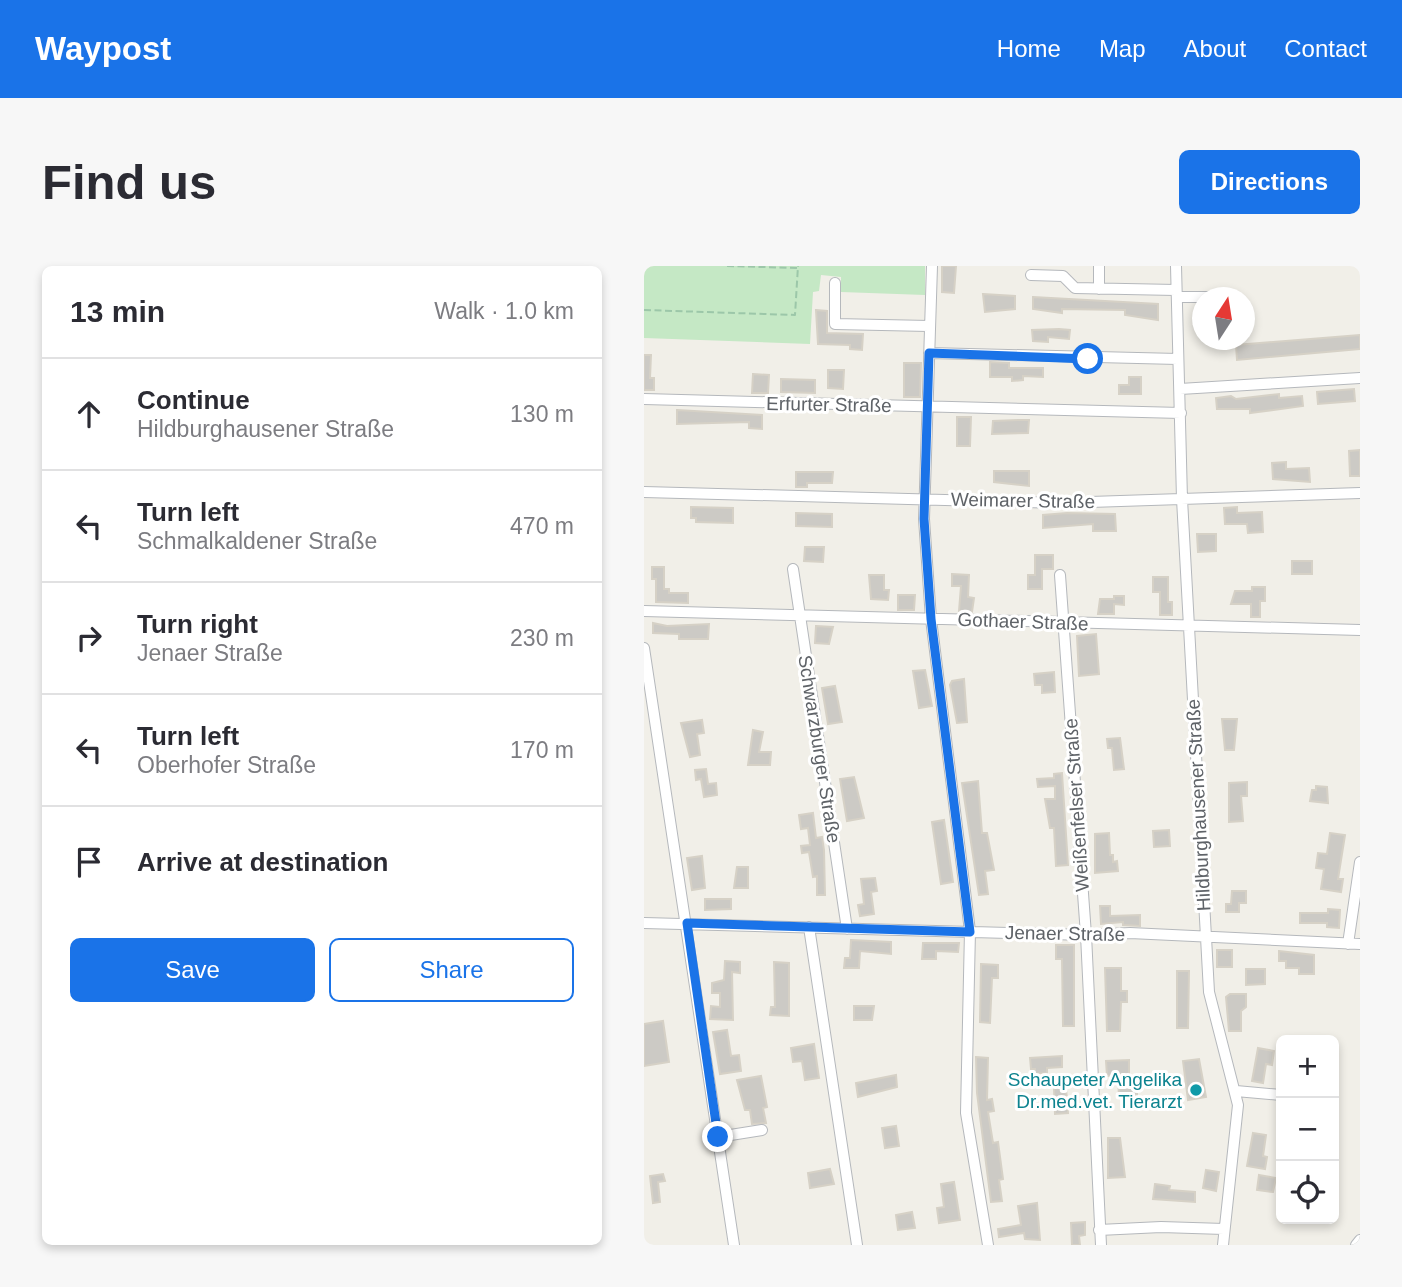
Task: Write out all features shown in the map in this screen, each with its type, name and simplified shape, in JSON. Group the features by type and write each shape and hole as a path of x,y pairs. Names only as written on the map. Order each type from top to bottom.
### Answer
{"street":[{"path":"932,266 924,499 931,619 970,932 965,1093 988,1245"},
{"path":"1099,266 1099,289"},
{"name":"Hildburghausener Straße","path":"1176,266 1182,499 1205,938 1209,992 1236,1091 1238,1122 1223,1245"},
{"path":"1031,275 1057,275 1075,288 1192,295"},
{"path":"835,283 835,324 929,326"},
{"path":"929,353 1178,359"},
{"path":"1180,389 1360,378"},
{"name":"Erfurter Straße","path":"644,399 1181,413"},
{"name":"Weimarer Straße","path":"644,492 1060,503 1360,493"},
{"name":"Schwarzburger Straße","path":"793,569 847,929"},
{"name":"Weißenfelser Straße","path":"1060,575 1086,935 1101,1245"},
{"name":"Gothaer Straße","path":"644,611 1360,630"},
{"path":"644,648 734,1245"},
{"path":"1354,944 1360,862"},
{"name":"Jenaer Straße","path":"644,923 1086,935 1130,933 1354,944"},
{"path":"808,927 857,1245"},
{"path":"1236,1091 1276,1095"},
{"path":"718,1137 762,1130"},
{"path":"1099,1230 1161,1227 1224,1229"},
{"path":"1356,1245 1360,1240"}],"path":[{"path":"644,310 795,315 798,267 727,266"}],"green space":[{"path":"644,266 925,266 925,295 841,292 841,277 821,275 819,291 813,292 810,344 644,338"}],"building":[{"path":"942,266 956,266 954,293 942,292"},
{"path":"983,294 1015,296 1015,309 985,312"},
{"path":"1033,297 1158,304 1158,320 1125,315 1125,310 1062,309 1062,313 1033,309"},
{"path":"816,310 827,311 827,333 863,334 862,350 850,349 850,345 818,344"},
{"path":"1032,330 1070,330 1069,339 1048,337 1048,342 1033,341"},
{"path":"1360,335 1360,349 1237,360 1236,350 1255,350 1255,343"},
{"path":"644,355 651,355 650,378 654,378 654,390 644,390"},
{"path":"990,362 1009,363 1009,368 1043,368 1043,377 1023,376 1023,380 1012,381 1012,377 990,377"},
{"path":"904,363 921,363 920,397 904,397"},
{"path":"828,370 844,370 843,389 828,388"},
{"path":"753,374 769,375 768,393 752,393"},
{"path":"1129,377 1141,377 1141,394 1119,394 1119,385 1129,385"},
{"path":"781,379 815,380 815,393 781,392"},
{"path":"1354,389 1355,401 1318,404 1317,392"},
{"path":"1279,394 1279,398 1302,396 1303,406 1250,413 1250,409 1217,409 1216,398 1231,396 1236,399"},
{"path":"677,410 762,415 762,429 749,428 749,422 677,424"},
{"path":"957,417 971,417 970,446 957,446"},
{"path":"1029,420 1028,433 992,434 993,421"},
{"path":"1360,450 1360,476 1350,476 1349,451"},
{"path":"1286,462 1286,469 1309,468 1310,482 1273,479 1272,463"},
{"path":"994,471 1029,471 1029,486 994,482"},
{"path":"796,472 833,472 832,483 807,483 807,487 796,487"},
{"path":"691,507 733,508 733,523 696,522 696,518 691,518"},
{"path":"1237,507 1237,513 1262,512 1263,532 1248,533 1247,524 1225,524 1224,508"},
{"path":"796,513 832,514 832,527 796,526"},
{"path":"1115,514 1116,531 1093,531 1093,524 1043,528 1043,515"},
{"path":"1197,534 1216,534 1216,551 1198,552"},
{"path":"805,547 824,547 823,562 804,561"},
{"path":"1035,555 1053,555 1053,569 1042,569 1042,589 1028,589 1028,575 1035,575"},
{"path":"1292,561 1312,561 1312,574 1292,574"},
{"path":"652,567 664,567 664,589 669,589 669,593 688,593 688,603 656,602 656,579 652,579"},
{"path":"952,574 969,575 968,597 974,598 972,612 959,611 961,586 952,586"},
{"path":"869,575 884,575 884,590 889,590 888,600 871,599"},
{"path":"1153,577 1168,577 1168,602 1172,602 1172,615 1160,615 1160,592 1153,592"},
{"path":"1252,587 1265,587 1265,601 1260,601 1260,617 1251,617 1251,604 1231,604 1235,591 1252,591"},
{"path":"898,595 915,595 914,610 898,610"},
{"path":"1114,596 1124,596 1124,605 1114,604 1114,614 1098,614 1100,599 1114,599"},
{"path":"653,623 667,626 709,624 708,639 679,639 679,634 653,633"},
{"path":"816,626 833,627 829,644 815,643"},
{"path":"1096,634 1099,674 1079,676 1077,636"},
{"path":"925,670 932,706 919,708 913,671"},
{"path":"1054,672 1055,692 1042,693 1042,685 1035,685 1034,674"},
{"path":"964,679 967,722 957,723 950,685 952,681"},
{"path":"835,686 842,722 828,724 822,688"},
{"path":"1222,719 1237,719 1234,750 1225,750"},
{"path":"702,720 704,733 697,734 700,755 690,757 681,723"},
{"path":"753,730 763,732 759,752 771,752 770,765 748,765"},
{"path":"1120,738 1124,769 1114,770 1112,748 1108,748 1107,739"},
{"path":"706,769 708,784 716,783 717,795 704,797 701,779 696,780 695,770"},
{"path":"1062,773 1068,865 1056,866 1054,828 1050,828 1045,799 1055,799 1055,786 1038,787 1037,779 1054,778 1054,774"},
{"path":"854,777 864,818 847,821 840,779"},
{"path":"978,781 982,833 987,833 994,870 985,871 988,894 979,895 962,783"},
{"path":"1247,782 1247,796 1241,796 1243,821 1229,822 1229,783"},
{"path":"1316,786 1327,787 1328,803 1310,801 1312,790 1316,790"},
{"path":"813,813 816,838 822,837 824,850 825,895 817,895 817,876 813,877 809,852 802,853 801,846 810,845 808,828 801,829 799,815"},
{"path":"944,820 953,882 941,884 932,822"},
{"path":"1169,830 1170,846 1154,847 1153,831"},
{"path":"1109,833 1110,855 1113,855 1113,862 1117,861 1118,871 1095,873 1095,834"},
{"path":"1330,833 1345,835 1338,879 1343,879 1341,892 1321,889 1324,869 1316,868 1318,853 1327,854"},
{"path":"702,856 705,888 692,890 687,858"},
{"path":"737,867 748,867 748,888 734,888"},
{"path":"875,878 877,891 871,892 874,914 860,916 858,905 864,904 861,879"},
{"path":"1232,891 1246,891 1246,903 1239,903 1239,912 1226,912 1226,904 1231,904"},
{"path":"705,899 731,899 731,909 705,910"},
{"path":"1100,906 1110,906 1110,916 1140,915 1140,926 1123,925 1123,922 1101,924"},
{"path":"1328,909 1340,910 1339,928 1327,927 1327,923 1300,923 1300,913 1328,913"},
{"path":"851,940 891,942 891,954 860,951 859,968 844,968 845,958 850,958"},
{"path":"923,943 959,943 958,952 936,951 936,959 922,959"},
{"path":"1056,945 1074,945 1074,1026 1063,1026 1062,959 1056,959"},
{"path":"1217,950 1232,950 1232,967 1217,967"},
{"path":"1279,951 1314,955 1314,974 1299,974 1299,968 1286,968 1286,961 1279,961"},
{"path":"725,961 740,962 740,973 732,972 733,1020 710,1019 711,1006 720,1007 720,993 712,993 712,983 724,980"},
{"path":"774,962 789,963 789,1016 770,1015 771,1007 775,1007"},
{"path":"981,964 998,965 998,978 992,978 990,1023 980,1022"},
{"path":"1105,968 1121,968 1121,991 1127,991 1127,1002 1121,1002 1120,1031 1107,1031"},
{"path":"1246,969 1265,969 1265,984 1246,985"},
{"path":"1177,971 1189,971 1188,1028 1177,1028"},
{"path":"1230,994 1246,994 1246,1007 1241,1011 1241,1031 1229,1031 1226,997"},
{"path":"854,1006 874,1006 872,1020 854,1020"},
{"path":"663,1021 669,1062 644,1066 644,1024"},
{"path":"727,1030 731,1056 739,1055 741,1071 720,1074 713,1032"},
{"path":"814,1044 819,1078 805,1080 802,1061 793,1062 791,1048"},
{"path":"1258,1048 1274,1051 1272,1065 1266,1064 1263,1083 1252,1081"},
{"path":"1062,1056 1062,1067 1047,1068 1047,1073 1035,1074 1035,1069 1031,1069 1030,1058"},
{"path":"976,1057 988,1058 987,1100 992,1099 994,1111 988,1112 993,1143 998,1142 1003,1179 999,1180 1002,1201 991,1202 977,1093"},
{"path":"1199,1059 1206,1097 1188,1100 1183,1061"},
{"path":"1129,1060 1129,1084 1137,1084 1137,1098 1119,1098 1118,1075 1107,1076 1106,1061"},
{"path":"896,1075 897,1087 858,1097 856,1083"},
{"path":"761,1076 767,1107 763,1108 766,1123 752,1124 750,1110 745,1110 737,1080"},
{"path":"1054,1088 1066,1088 1068,1113 1055,1114"},
{"path":"896,1126 899,1146 885,1148 882,1128"},
{"path":"1253,1133 1266,1135 1263,1156 1267,1157 1265,1169 1247,1166"},
{"path":"1108,1138 1120,1138 1125,1177 1108,1178"},
{"path":"830,1169 834,1184 810,1188 808,1173"},
{"path":"1206,1170 1219,1172 1216,1191 1203,1188"},
{"path":"663,1174 665,1181 658,1182 660,1202 653,1203 650,1176"},
{"path":"1259,1175 1276,1178 1273,1192 1257,1190"},
{"path":"954,1182 960,1220 939,1223 937,1208 944,1207 941,1184"},
{"path":"1155,1184 1170,1186 1169,1190 1195,1192 1195,1202 1153,1199"},
{"path":"1037,1203 1040,1240 1025,1239 1024,1233 999,1237 998,1229 1021,1225 1018,1206"},
{"path":"912,1212 915,1228 898,1230 896,1215"},
{"path":"1085,1222 1085,1235 1079,1236 1080,1245 1072,1245 1071,1223"}],"place":[{"name":"Schaupeter Angelika Dr.med.vet. Tierarzt","path":"1196,1090"}],"route":[{"path":"718,1137 687,923 970,932 931,619 924,519 929,353 1088,359"}]}
